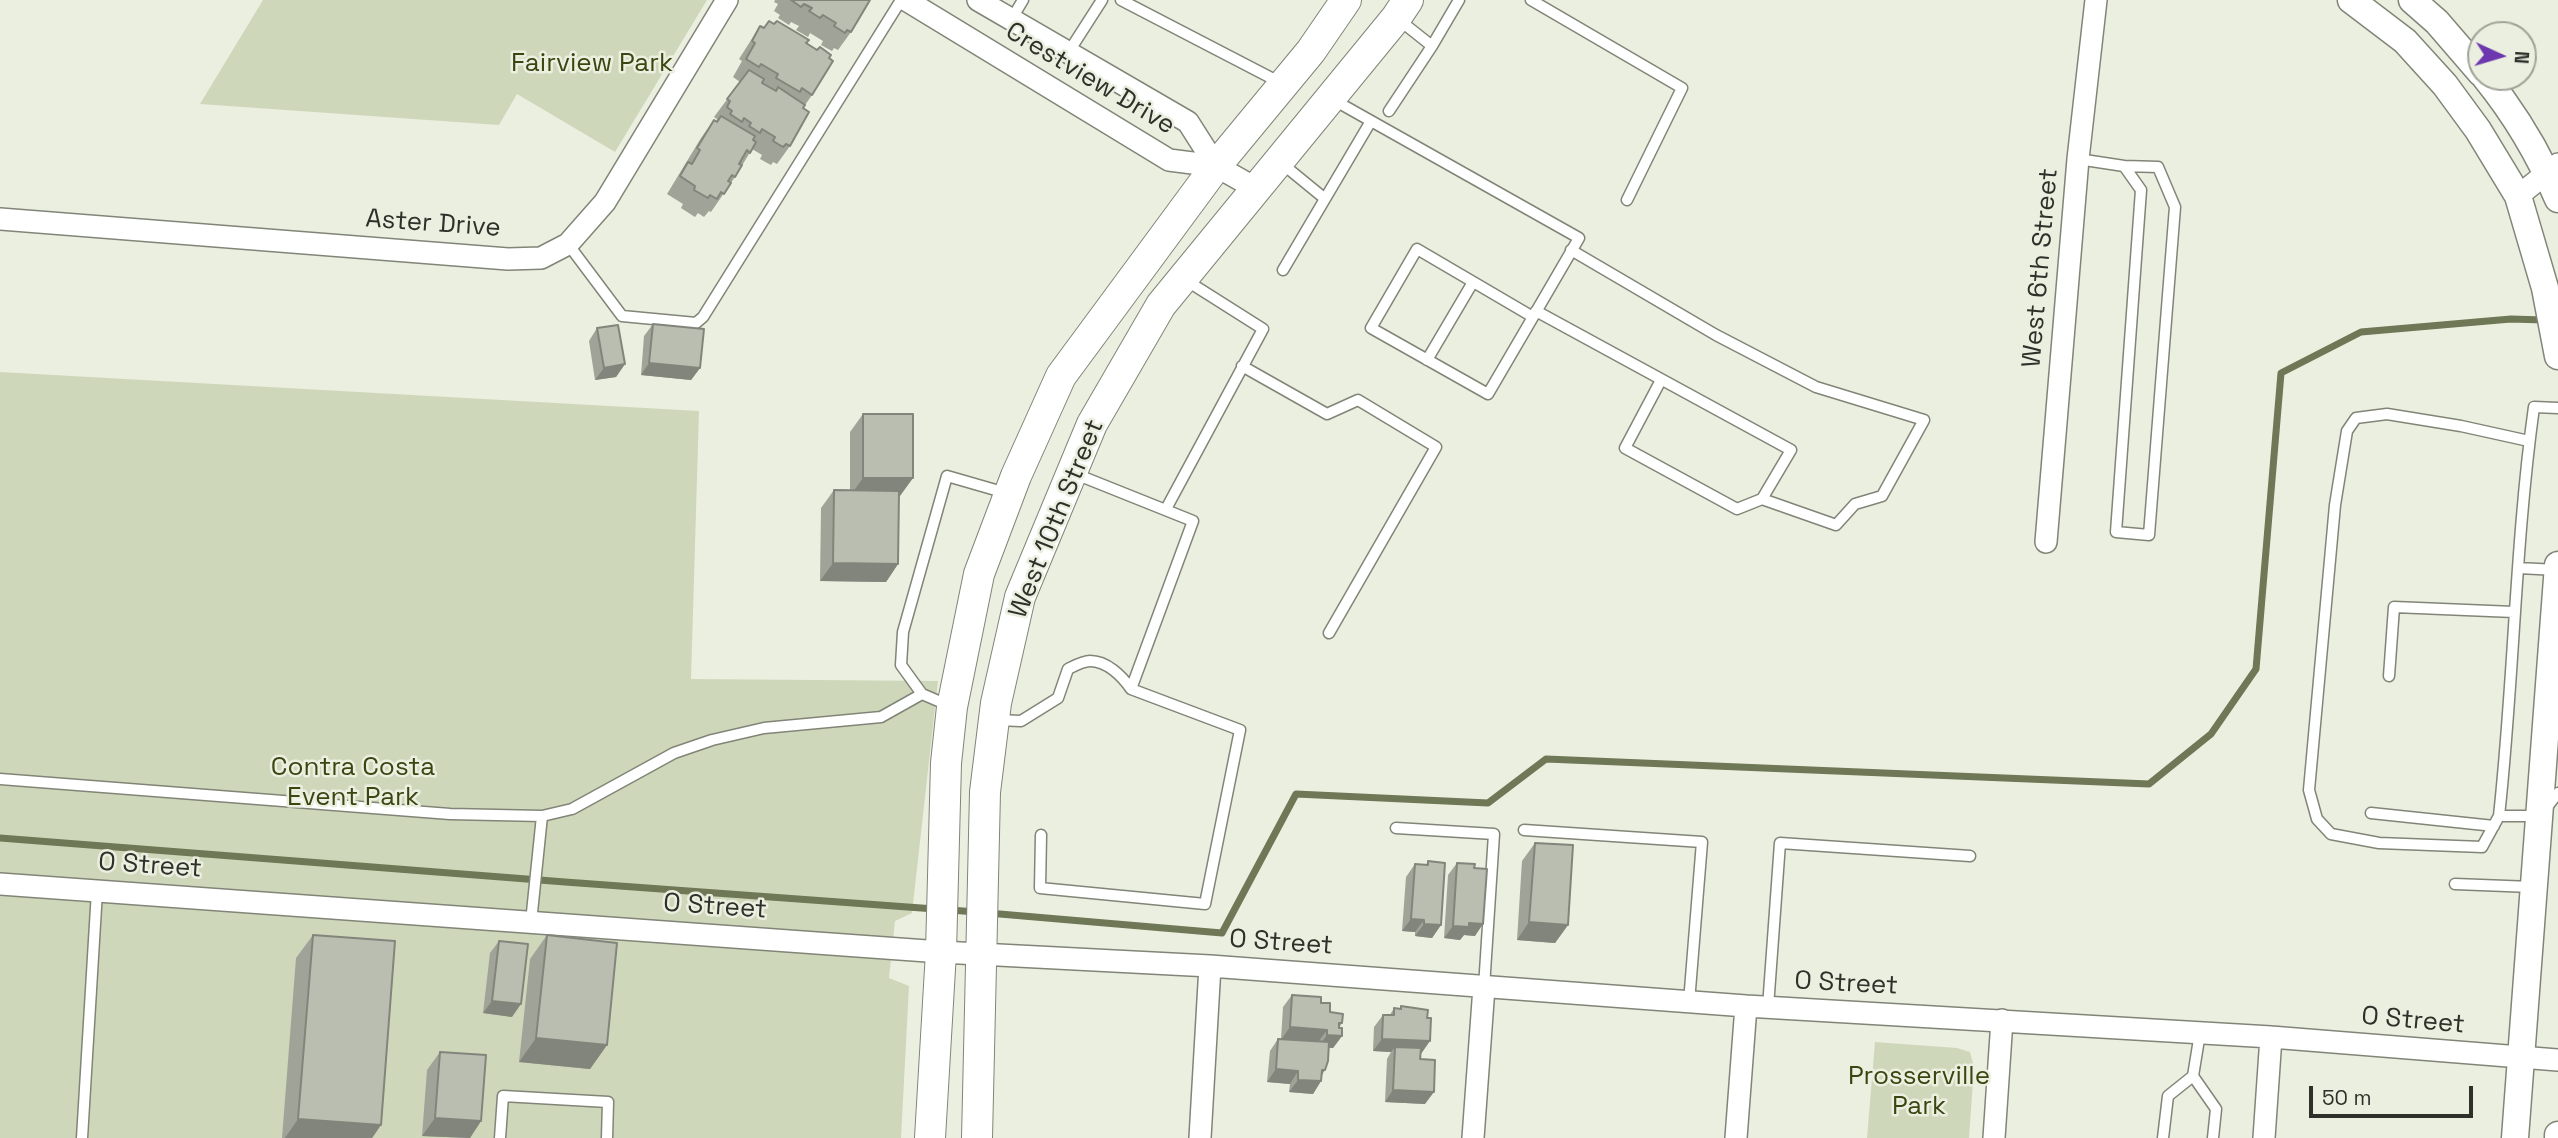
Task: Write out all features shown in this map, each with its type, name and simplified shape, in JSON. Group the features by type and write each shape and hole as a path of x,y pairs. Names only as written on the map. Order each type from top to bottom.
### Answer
{"main road":[{"name":"West 10th Street","path":"930,1138 941,952 946,763 952,707 979,574 1009,494 1061,376 1216,166 1311,51 1346,0"},
{"name":"West 10th Street","path":"976,1138 985,792 994,720 1020,597 1093,424 1161,305 1402,9"}],"street":[{"name":"Aster Drive","path":"0,219 508,258 541,258 568,244 605,202 727,0"},
{"name":"Crestview Drive","path":"903,0 1169,160 1216,166 1255,188"},
{"name":"Crestview Drive","path":"978,0 1188,122 1216,166"},
{"name":"West 6th Street","path":"2046,542 2078,159 2096,0"},
{"path":"2351,0 2405,41 2445,85 2479,130 2518,196 2545,288 2558,356"},
{"path":"2412,0 2437,22 2467,57"},
{"path":"2494,91 2552,168 2558,199"},
{"path":"2518,196 2552,168"},
{"path":"2515,1138 2558,565"},
{"name":"O Street","path":"0,884 941,952 1210,965 1689,1002 2271,1037 2558,1060"},
{"path":"1200,1138 1210,965"},
{"path":"1473,1138 1484,987"},
{"path":"1735,1138 1746,1006"},
{"path":"1994,1138 2001,1020"},
{"path":"2264,1138 2271,1037"}],"lane":[{"path":"568,244 622,316 696,323 703,317 903,0"},
{"path":"1011,20 1023,0"},
{"path":"1068,52 1102,0"},
{"path":"1121,0 1283,85"},
{"path":"1389,111 1459,0"},
{"path":"1531,0 1682,88 1627,200"},
{"path":"1402,9 1432,46"},
{"path":"1330,97 1579,238 1571,250 1534,314 1488,394 1371,328 1417,249 1473,282 1534,314 1661,380 1791,450 1762,499 1737,509 1625,448 1661,380"},
{"path":"1283,270 1371,121"},
{"path":"2078,159 2124,166 2158,167 2175,207 2149,535 2116,532 2141,190 2124,166"},
{"path":"1278,160 1324,198"},
{"path":"1571,250 1661,304 1816,387 1924,420 1882,496 1855,504 1836,526 1762,499"},
{"path":"1166,509 1263,329 1183,278"},
{"path":"1427,360 1473,282"},
{"path":"1242,366 1328,414 1359,400 1436,447 1329,633"},
{"path":"2529,441 2387,414 2356,418 2347,431 2334,505 2309,790 2317,819 2331,834 2379,843 2482,847 2496,821 2509,724 2514,612 2534,407 2558,408"},
{"path":"1072,472 1193,521 1131,689"},
{"path":"952,707 922,694 901,665 903,632 947,476 1009,494"},
{"path":"2518,568 2558,570"},
{"path":"2389,676 2394,607 2514,612"},
{"path":"994,720 1021,720 1058,698 1068,669 1088,660 1104,664 1120,675 1131,689 1240,730 1205,904 1040,888 1041,835"},
{"path":"0,779 450,814 542,816 572,809 674,753 712,740 764,728 881,718 922,694"},
{"path":"2371,813 2496,821 2540,816 2558,793"},
{"path":"531,922 542,816"},
{"path":"1396,828 1493,834 1484,987"},
{"path":"1524,830 1702,842 1689,1002"},
{"path":"1768,1007 1780,843 1970,856"},
{"path":"2455,884 2535,887"},
{"path":"82,1138 97,891"},
{"path":"2163,1138 2168,1096 2193,1076 2200,1033"},
{"path":"2193,1076 2216,1109 2213,1138"},
{"path":"500,1138 503,1096 608,1102 607,1138"}],"green space":[{"name":"Fairview Park","path":"263,0 707,0 615,152 517,94 499,125 200,104"},
{"name":"Contra Costa Event Park","path":"0,372 699,411 691,679 938,681 912,913 895,921 889,978 909,986 901,1138 0,1138"},
{"name":"Prosserville Park","path":"1875,1042 1957,1048 1970,1052 1974,1067 1969,1138 1867,1138"}],"building":[{"path":"791,0 870,0 851,32 847,30 845,33 823,15 820,18 809,11 812,8 804,4 801,7"},
{"path":"769,21 774,24 777,21 809,40 806,43 817,50 820,47 831,55 829,58 833,61 812,95 802,88 800,92 776,78 778,74 746,59 760,26 764,28"},
{"path":"749,70 764,79 762,83 776,91 778,87 805,105 803,108 809,112 790,146 786,144 783,147 773,141 775,137 762,129 760,133 749,126 751,123 744,118 742,122 730,114 732,111 727,107 730,101 727,99"},
{"path":"721,116 755,136 753,140 756,142 750,153 747,150 739,164 742,165 735,177 732,175 728,181 731,183 724,194 721,192 717,199 710,195 708,198 694,190 695,186 680,176 688,162 692,164 700,150 697,148 714,120 717,122"},
{"path":"653,324 704,329 700,368 649,363"},
{"path":"618,325 625,364 604,368 597,328"},
{"path":"863,414 913,414 913,478 863,478"},
{"path":"834,490 899,491 898,564 833,563"},
{"path":"1535,843 1573,845 1568,925 1529,922"},
{"path":"1428,861 1445,863 1441,925 1424,924 1424,920 1411,919 1415,864 1428,865"},
{"path":"1457,863 1475,864 1474,868 1487,869 1483,924 1453,926"},
{"path":"313,935 395,941 381,1125 298,1119"},
{"path":"547,935 617,943 607,1045 536,1038"},
{"path":"499,941 528,944 521,1004 492,1001"},
{"path":"1292,995 1321,997 1321,1003 1330,1003 1330,1012 1343,1014 1342,1023 1339,1023 1342,1036 1327,1035 1327,1030 1290,1027"},
{"path":"1401,1006 1428,1010 1427,1018 1431,1018 1430,1041 1382,1039 1383,1015 1394,1015 1394,1008 1401,1009"},
{"path":"1278,1039 1329,1042 1328,1061 1325,1070 1322,1070 1321,1081 1298,1080 1298,1071 1276,1069"},
{"path":"1395,1047 1421,1048 1420,1059 1435,1060 1434,1092 1393,1090"},
{"path":"440,1052 486,1055 481,1121 435,1118"}],"waterway":[{"path":"988,913 1222,933 1296,794 1488,803 1546,759 2149,784 2211,734 2256,669 2281,373 2361,332 2511,319 2544,320"},
{"path":"0,838 935,909"},
{"path":"950,910 976,912"}]}
